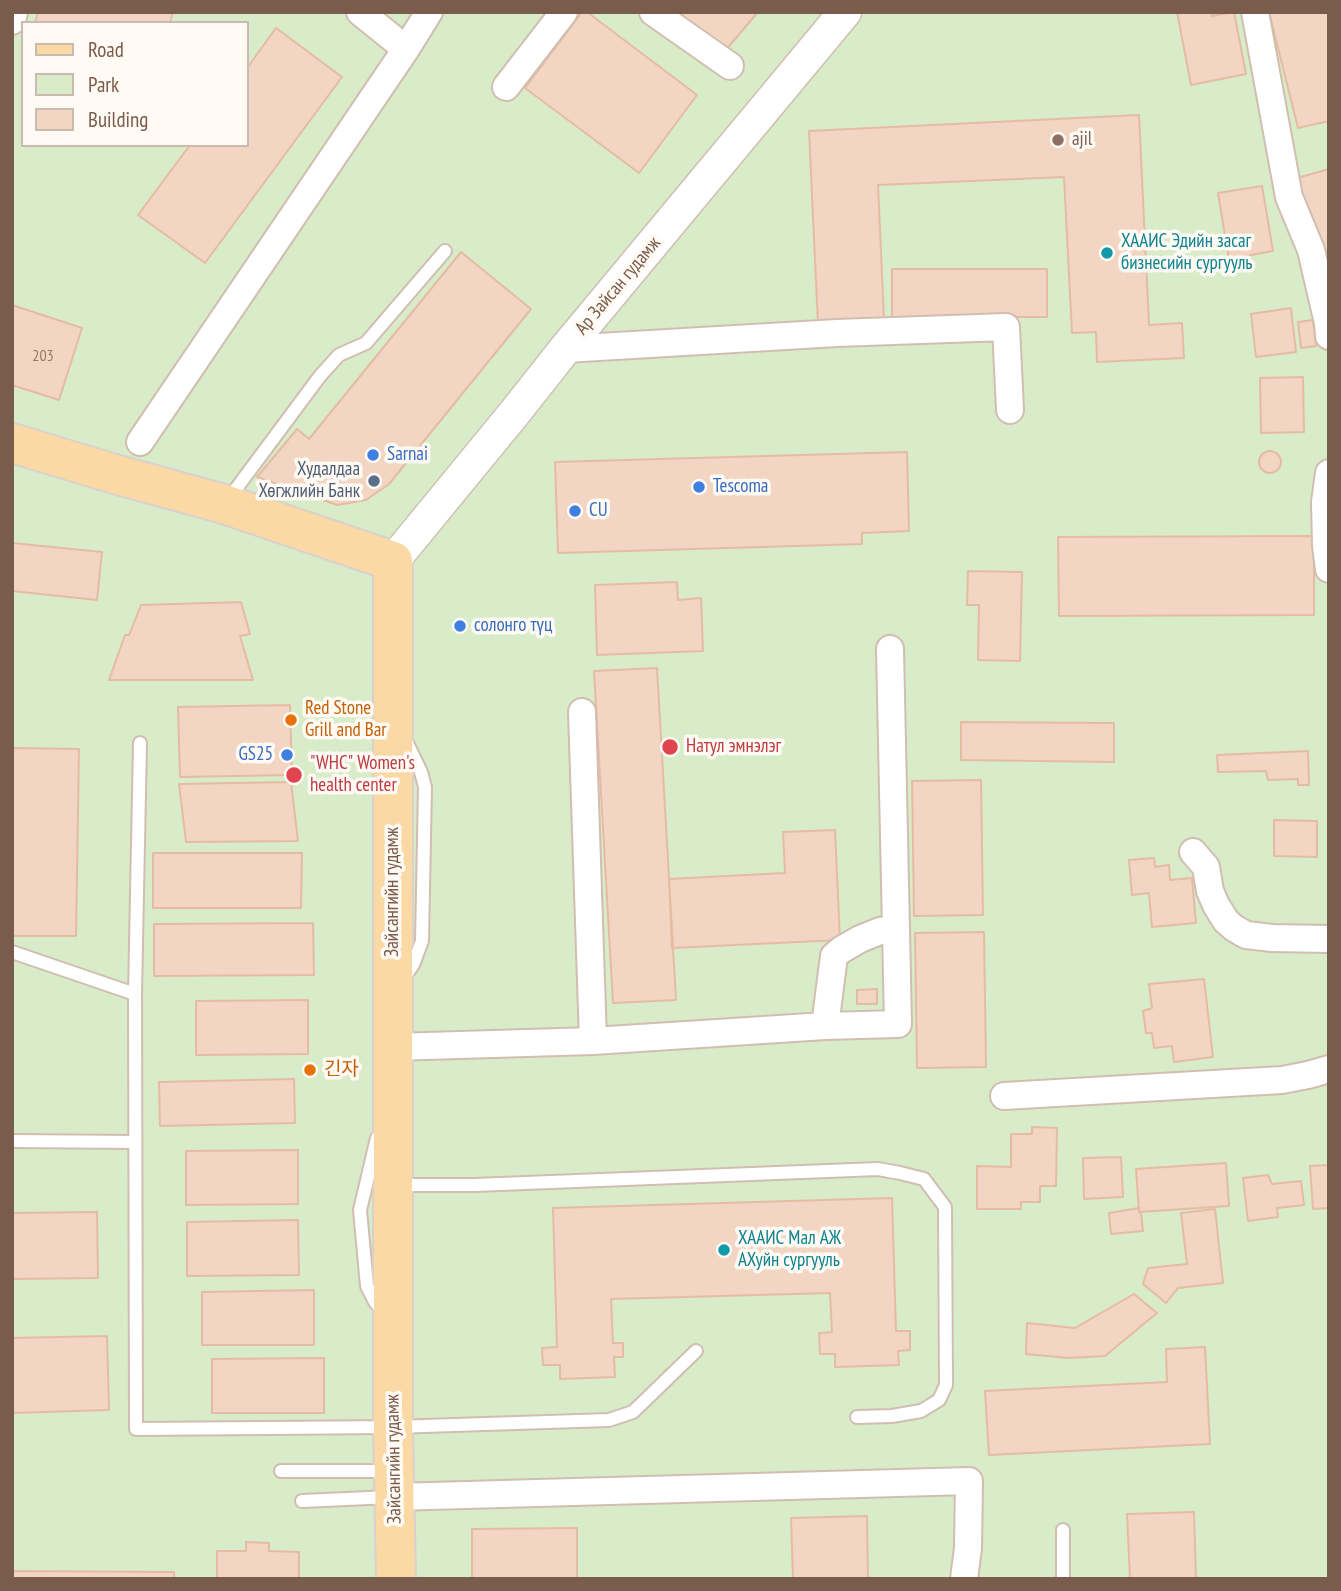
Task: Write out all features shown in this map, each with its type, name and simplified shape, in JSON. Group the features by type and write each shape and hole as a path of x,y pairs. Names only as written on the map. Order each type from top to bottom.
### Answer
{"main road":[{"path":"12,443 129,459 224,504 393,561"},
{"name":"Зайсангийн гудамж","path":"393,561 393,1427 396,1579"}],"street":[{"path":"12,21 14,12"},
{"path":"360,12 407,49"},
{"path":"129,459 407,49 429,12"},
{"path":"506,87 564,12"},
{"path":"653,12 730,66"},
{"name":"Ар Зайсан гудамж","path":"393,561 845,12"},
{"path":"1255,12 1289,197 1311,250 1329,336"},
{"path":"565,349 838,333 1006,327 1010,410"},
{"path":"1329,473 1325,502 1329,569"},
{"path":"393,1061 593,1041 898,1024 890,649"},
{"path":"582,712 593,1041"},
{"path":"1193,852 1206,867 1210,891 1216,905 1234,928 1246,935 1329,940"},
{"path":"825,1026 834,956 880,930 896,929"},
{"path":"1004,1096 1282,1080 1329,1069"},
{"path":"394,1484 457,1494 969,1481 968,1548 964,1579"}],"lane":[{"path":"224,504 320,376 339,355 366,343 445,251"},
{"path":"140,743 135,993 136,1429 393,1427 609,1420 632,1412 696,1351"},
{"path":"12,952 135,993"},
{"path":"393,1061 360,1210 367,1286 375,1302 393,1323"},
{"path":"12,1141 135,1142"},
{"path":"393,1185 475,1185 878,1169 924,1179 945,1207 946,1385 939,1400 921,1411 892,1416 857,1417"},
{"path":"281,1471 394,1484"},
{"path":"302,1501 394,1484"},
{"path":"1063,1531 1063,1579"}],"green space":[{"path":"12,12 1329,12 1329,1579 12,1579"}],"building":[{"path":"38,12 173,12 171,21 36,21"},
{"path":"582,12 587,12 697,95 639,173 525,88"},
{"path":"667,12 758,12 720,57"},
{"path":"1177,12 1211,12 1212,16 1234,12 1246,74 1191,85"},
{"path":"1269,12 1329,12 1329,121 1298,128"},
{"path":"276,28 342,77 205,263 138,215 189,147 248,147 248,67"},
{"name":"ХААИС Эдийн засаг бизнесийн сургууль","path":"1139,115 1149,325 1182,323 1184,358 1097,362 1096,332 1072,333 1064,177 878,185 884,320 818,324 809,131"},
{"path":"1329,169 1329,292 1297,178"},
{"path":"1262,186 1273,251 1229,259 1218,193"},
{"path":"461,252 531,309 389,484 366,500 337,505 257,477 297,429 309,439"},
{"path":"892,269 1047,269 1047,317 892,317"},
{"path":"12,305 82,328 59,400 12,385"},
{"path":"1291,308 1296,352 1256,357 1251,314"},
{"path":"1313,320 1316,346 1301,348 1298,322"},
{"path":"1303,377 1304,432 1261,433 1260,378"},
{"path":"1270,451 1278,454 1281,462 1278,470 1270,473 1262,470 1259,462 1262,454"},
{"path":"907,452 909,531 862,533 862,544 558,553 555,462"},
{"path":"1314,536 1314,615 1059,616 1058,537"},
{"path":"12,543 102,552 97,600 12,591"},
{"path":"968,571 1022,572 1020,661 978,660 979,605 967,605"},
{"path":"677,582 678,600 701,598 703,651 597,655 595,585"},
{"path":"241,602 250,634 240,636 253,680 109,680 125,635 129,635 141,605"},
{"path":"657,668 676,1000 613,1003 594,671"},
{"path":"290,705 292,775 180,777 178,707"},
{"path":"961,722 1114,723 1114,762 961,760"},
{"path":"13,748 79,749 76,936 12,936"},
{"path":"1308,751 1309,785 1298,785 1298,779 1268,780 1266,771 1218,772 1217,755"},
{"path":"981,780 983,915 914,916 912,781"},
{"path":"291,782 298,841 186,842 179,784"},
{"path":"1274,820 1317,821 1317,857 1274,856"},
{"path":"835,830 840,940 672,948 669,879 785,873 783,832"},
{"path":"153,853 302,853 301,908 153,908"},
{"path":"1154,858 1155,867 1169,865 1170,880 1192,878 1196,923 1152,927 1149,893 1132,895 1129,860"},
{"path":"313,923 314,975 154,976 154,924"},
{"path":"984,932 986,1067 917,1068 915,933"},
{"path":"1204,979 1213,1057 1174,1062 1172,1046 1154,1048 1152,1033 1146,1033 1143,1011 1152,1008 1149,984"},
{"path":"877,989 877,1004 857,1004 857,990"},
{"path":"308,1000 308,1054 196,1055 196,1001"},
{"path":"294,1079 295,1123 160,1126 159,1082"},
{"path":"1032,1127 1057,1128 1056,1186 1040,1186 1040,1202 1021,1202 1021,1209 977,1209 977,1166 1011,1167 1011,1134 1032,1134"},
{"path":"298,1150 298,1204 186,1205 186,1151"},
{"path":"1121,1157 1123,1197 1084,1199 1083,1158"},
{"path":"1226,1163 1229,1206 1139,1212 1136,1169"},
{"path":"1329,1165 1329,1208 1313,1209 1310,1166"},
{"path":"1268,1175 1272,1184 1301,1181 1304,1205 1277,1208 1278,1217 1248,1221 1243,1178"},
{"name":"ХААИС Мал АЖ АХуйн сургууль","path":"892,1198 896,1331 910,1331 910,1350 898,1351 899,1365 835,1367 835,1354 820,1354 819,1333 832,1332 830,1293 611,1299 613,1343 623,1343 623,1357 614,1357 615,1377 560,1379 560,1365 543,1365 542,1348 557,1347 553,1208"},
{"path":"1139,1208 1143,1231 1111,1234 1109,1213"},
{"path":"1215,1209 1223,1283 1178,1288 1166,1303 1143,1284 1148,1268 1187,1264 1181,1213"},
{"path":"97,1212 98,1278 12,1279 12,1213"},
{"path":"298,1220 299,1275 187,1276 187,1222"},
{"path":"314,1290 314,1345 202,1345 202,1292"},
{"path":"1134,1294 1157,1313 1105,1356 1069,1358 1026,1354 1027,1323 1075,1328"},
{"path":"107,1336 109,1410 12,1413 12,1338"},
{"path":"1205,1347 1210,1444 989,1455 985,1391 1167,1382 1166,1349"},
{"path":"324,1358 324,1413 212,1413 212,1359"},
{"path":"1194,1512 1196,1579 1130,1579 1127,1514"},
{"path":"867,1516 868,1579 793,1579 791,1518"},
{"path":"577,1528 577,1579 472,1579 472,1529"},
{"path":"246,1542 269,1543 269,1551 299,1552 299,1579 217,1579 217,1551 246,1551"},
{"path":"12,1571 174,1572 174,1579 12,1579"}],"place":[{"name":"ajil","path":"1058,140"},
{"name":"ХААИС Эдийн засаг бизнесийн сургууль","path":"1107,253"},
{"name":"Sarnai","path":"373,455"},
{"name":"Худалдаа Хөгжлийн Банк","path":"374,481"},
{"name":"Tescoma","path":"699,487"},
{"name":"CU","path":"575,511"},
{"name":"солонго түц","path":"460,626"},
{"name":"Red Stone Grill and Bar","path":"291,720"},
{"name":"Натул эмнэлэг","path":"670,747"},
{"name":"GS25","path":"287,755"},
{"name":"\"WHC\" Women's health center","path":"294,775"},
{"name":"긴자","path":"310,1070"},
{"name":"ХААИС Мал АЖ АХуйн сургууль","path":"724,1250"}]}
